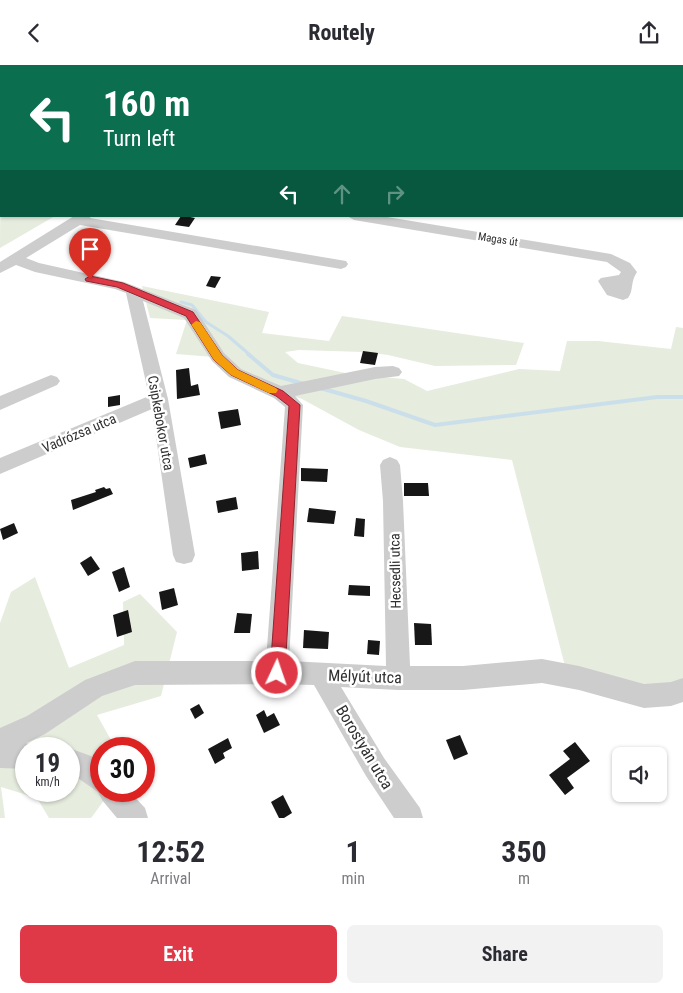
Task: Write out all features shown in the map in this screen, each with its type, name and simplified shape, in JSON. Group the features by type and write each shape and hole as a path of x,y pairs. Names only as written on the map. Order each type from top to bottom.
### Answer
{"street":[{"name":"Magas út","path":"360,217 611,258 624,266 629,272 624,279"},
{"path":"0,268 81,218 341,264"},
{"path":"15,259 34,267 126,288 190,314 218,357 235,373 280,393 294,405 277,673"},
{"name":"Csipkebokor utca","path":"126,288 159,399 184,555"},
{"path":"280,393 375,373 393,372"},
{"path":"0,403 51,381"},
{"name":"Vadrózsa utca","path":"0,467 159,399"},
{"name":"Hecsedli utca","path":"390,465 393,501 398,678"},
{"name":"Mélyút utca","path":"0,741 34,726 78,695 116,677 135,673 277,673 398,678 463,678 542,671 579,678 644,696 656,696 683,690"},
{"name":"Borostyán utca","path":"321,675 375,767 410,818"},
{"path":"0,755 15,756"},
{"path":"120,802 134,818"}],"shaded area":[{"path":"0,217 53,217 0,248"},
{"path":"142,286 269,312 262,333 329,341 342,316 524,343 516,365 435,366 388,355 364,352 299,350 285,352 298,363 350,374 404,379 427,391 519,369 560,371 567,341 598,341 671,349 676,327 683,328 683,681 648,693 566,670 512,460 400,447 359,430 302,399 241,378 214,357 176,354 187,320 150,318"},
{"path":"35,577 69,668 124,645 123,602 140,594 177,632 161,696 97,715 109,737 90,737 90,802 103,802 91,818 49,818 39,802 80,802 80,737 15,737 15,791 1,787 5,818 0,818 0,623 11,592"}],"building":[{"path":"180,217 195,218 189,227 175,225"},
{"path":"211,276 221,277 215,288 206,286"},
{"path":"363,351 378,353 375,365 360,363"},
{"path":"189,368 191,386 198,384 200,395 177,399 176,370"},
{"path":"120,395 120,405 108,407 108,397"},
{"path":"238,409 241,425 221,429 218,412"},
{"path":"205,454 207,464 190,468 188,458"},
{"path":"301,468 328,469 327,482 301,481"},
{"path":"404,483 428,483 429,496 404,496"},
{"path":"104,487 106,489 110,488 113,494 73,510 71,500 96,492 95,490"},
{"path":"236,497 238,509 218,513 216,501"},
{"path":"309,508 336,511 334,524 307,522"},
{"path":"356,518 365,519 364,537 354,536"},
{"path":"14,523 18,533 3,540 0,529"},
{"path":"258,551 259,569 242,571 241,553"},
{"path":"91,556 100,569 88,576 80,563"},
{"path":"124,567 130,587 119,592 112,572"},
{"path":"349,585 370,586 370,596 348,595"},
{"path":"174,588 178,605 162,610 159,592"},
{"path":"128,610 132,632 117,637 113,615"},
{"path":"237,613 252,614 250,633 234,633"},
{"path":"414,623 431,624 432,645 415,645"},
{"path":"304,630 329,632 328,649 303,648"},
{"path":"368,640 380,641 379,655 367,654"},
{"path":"199,704 204,713 195,719 190,709"},
{"path":"264,710 267,717 274,713 280,725 264,733 256,715"},
{"path":"460,735 468,754 454,760 446,740"},
{"path":"228,738 232,748 223,753 225,758 215,764 208,749"},
{"path":"575,742 590,761 567,778 574,788 565,795 549,775 570,759 563,751"},
{"path":"283,795 292,813 284,818 279,818 271,802"}],"waterway":[{"path":"181,302 192,305 206,322 228,336 250,355"},
{"path":"248,354 273,375 304,384"},
{"path":"320,388 366,401 435,425 657,397 683,397"}],"slow traffic":[{"path":"196,325 218,357 235,373 272,390"}],"route":[{"path":"90,279 119,285 190,314 218,357 235,373 280,393 294,405 277,673"}]}
